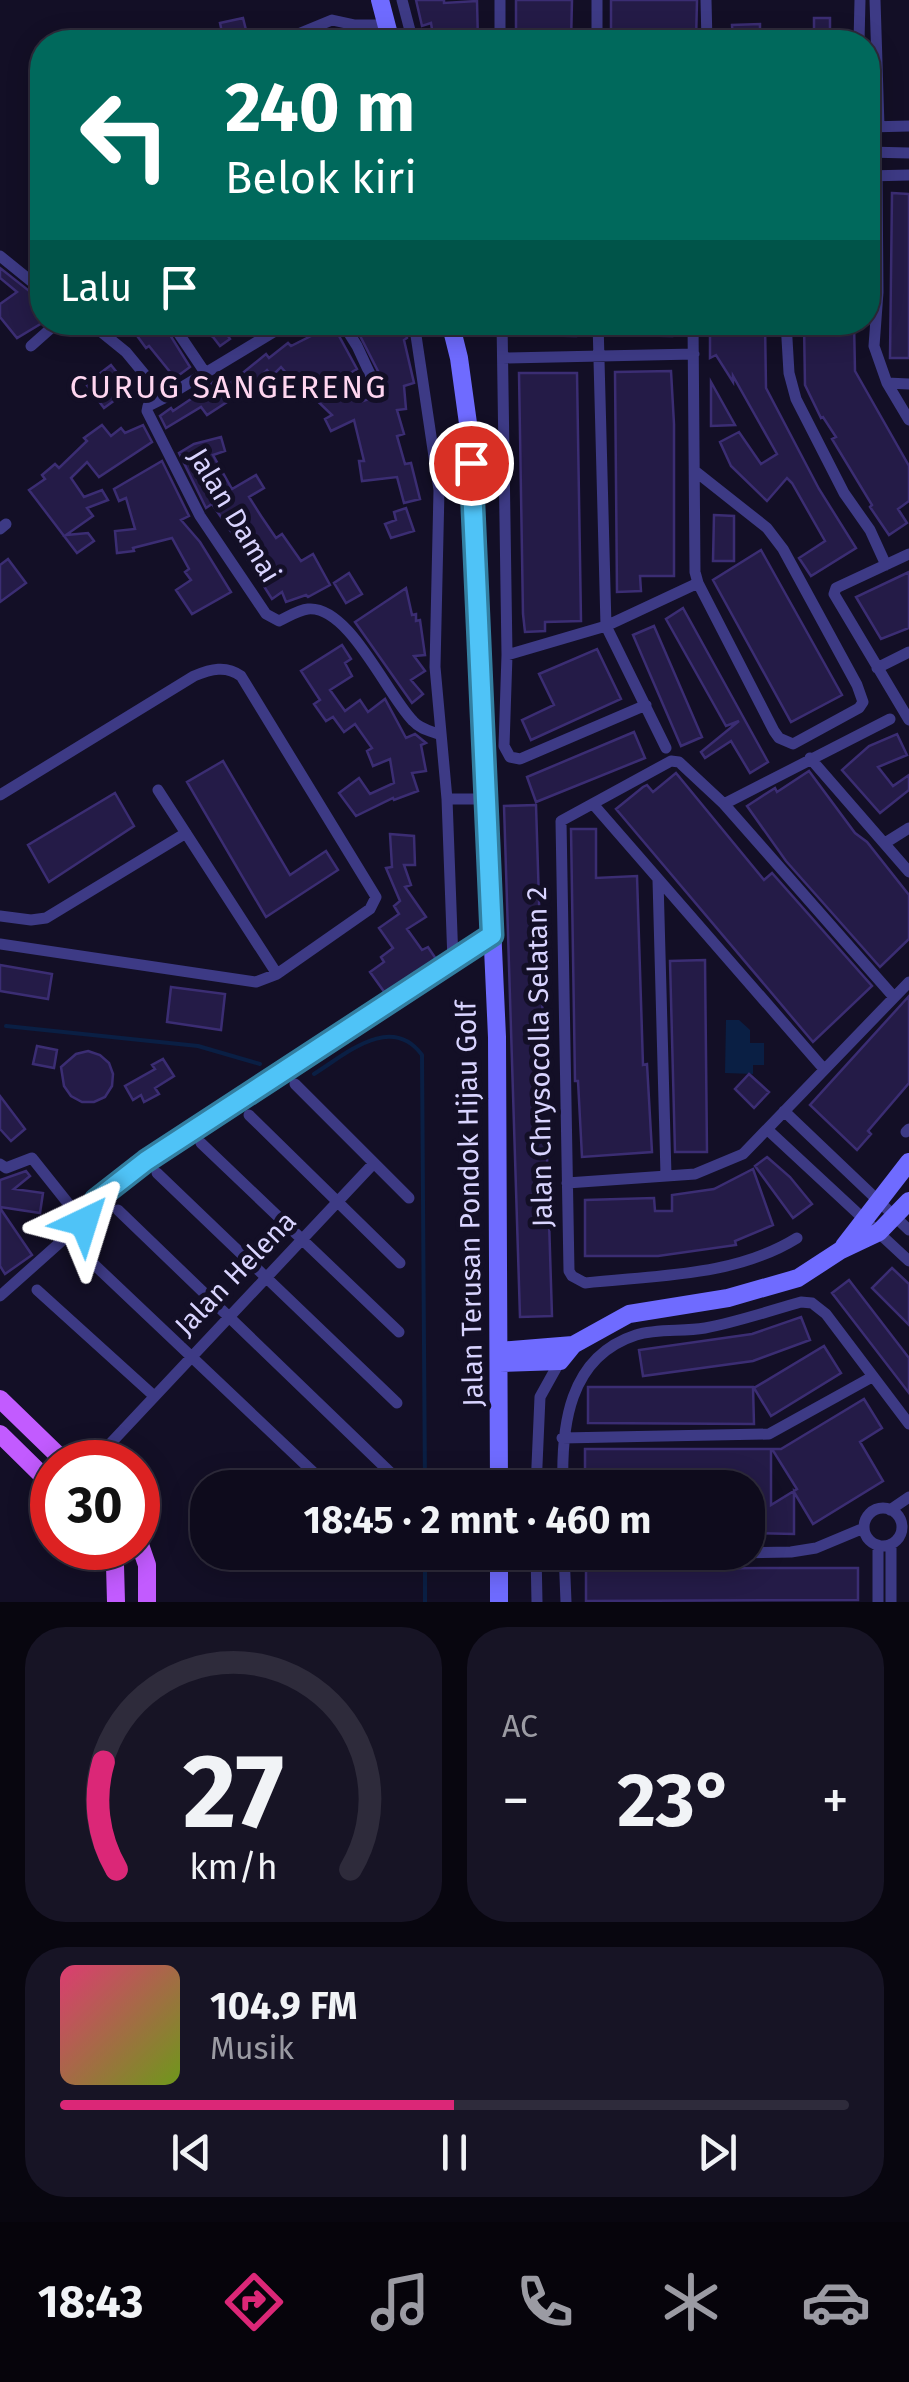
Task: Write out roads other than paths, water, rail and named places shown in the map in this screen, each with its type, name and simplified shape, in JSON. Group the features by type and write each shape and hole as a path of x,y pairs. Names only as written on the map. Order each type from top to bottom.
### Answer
{"main road":[{"path":"380,0 387,30"},
{"name":"Jalan Terusan Pondok Hijau Golf","path":"453,335 470,438 497,1037 499,1470"},
{"path":"841,1250 909,1162"},
{"path":"499,1357 573,1345 628,1314 728,1298 798,1278 841,1250 902,1224 909,1201"},
{"path":"499,1357 560,1361 573,1345"},
{"path":"0,1399 42,1440"},
{"path":"0,1434 30,1463"},
{"path":"115,1570 116,1602"},
{"path":"147,1570 147,1602"},
{"path":"499,1570 499,1602"}],"street":[{"path":"402,0 411,30"},
{"path":"500,0 500,30"},
{"path":"597,0 597,30"},
{"path":"706,0 707,30"},
{"path":"859,30 860,0"},
{"path":"875,0 875,30"},
{"path":"308,30 332,20 372,30"},
{"path":"880,127 909,126"},
{"path":"880,152 909,153"},
{"path":"880,176 909,175"},
{"path":"0,256 30,280"},
{"path":"31,346 43,335"},
{"path":"105,335 126,352 164,398 269,335"},
{"path":"180,335 206,374"},
{"path":"351,335 376,387"},
{"path":"416,335 440,490 435,667 447,799 454,961"},
{"path":"502,335 507,656 504,746 510,757 520,759 646,705"},
{"path":"598,335 606,626 666,748"},
{"path":"694,335 695,471 698,583 779,738 793,744 852,714 862,702 857,685 775,538 724,491 695,471"},
{"path":"787,335 788,373 796,399 886,565"},
{"path":"875,335 874,346 887,383 909,420"},
{"path":"502,358 694,354"},
{"path":"887,383 909,384"},
{"name":"Jalan Damai","path":"164,398 148,406 147,411 200,516 266,614 278,620 305,609 335,618 414,723 441,736"},
{"path":"440,490 472,488"},
{"path":"909,554 836,588 835,598 909,720"},
{"path":"507,656 606,626 698,583"},
{"path":"877,668 909,652"},
{"path":"0,795 194,676 232,670 241,676 376,896 370,910 265,981 246,982 0,944"},
{"path":"724,804 890,719"},
{"path":"810,758 909,872"},
{"path":"823,1068 593,804 671,761 679,762 724,804 894,996"},
{"path":"158,790 277,974"},
{"path":"447,799 484,799"},
{"name":"Jalan Chrysocolla Selatan 2","path":"593,804 561,821 569,1270 585,1283 690,1273 734,1265 773,1252 797,1238"},
{"path":"884,844 909,828"},
{"path":"0,916 46,918 186,833"},
{"path":"658,880 666,1176"},
{"path":"0,1296 84,1222 96,1200 146,1161 492,935"},
{"path":"567,1184 713,1168 743,1154 909,982"},
{"path":"295,1084 409,1198"},
{"path":"784,1112 902,1224"},
{"path":"250,1115 400,1263"},
{"path":"769,1131 909,1262"},
{"path":"202,1143 399,1332"},
{"path":"0,1164 6,1168 32,1158 84,1222"},
{"name":"Jalan Helena","path":"112,1440 374,1163"},
{"path":"157,1173 397,1403"},
{"path":"118,1210 388,1470"},
{"path":"82,1254 311,1470"},
{"path":"37,1290 153,1395"},
{"path":"563,1470 562,1438 568,1408 597,1357 612,1344 651,1332 704,1328 801,1302 826,1314 909,1424"},
{"path":"537,1470 540,1397 560,1361"},
{"path":"562,1438 770,1434 872,1377"},
{"path":"884,1545 900,1535 899,1515 909,1497"},
{"path":"884,1545 868,1539 864,1528 870,1513 880,1508 899,1515"},
{"path":"765,1552 816,1548 864,1528"},
{"path":"878,1602 884,1545"},
{"path":"884,1545 891,1602"},
{"path":"537,1570 538,1602"},
{"path":"565,1570 566,1602"}],"water":[{"path":"726,1020 739,1020 750,1030 750,1043 764,1043 764,1065 753,1065 753,1074 725,1073"}],"waterway":[{"path":"6,1026 198,1046 260,1064"},
{"path":"314,1074 354,1048 383,1037 397,1037 422,1055 425,1470"},
{"path":"425,1570 425,1602"}],"district":[{"name":"CURUG SANGERENG","path":"229,387"}]}
